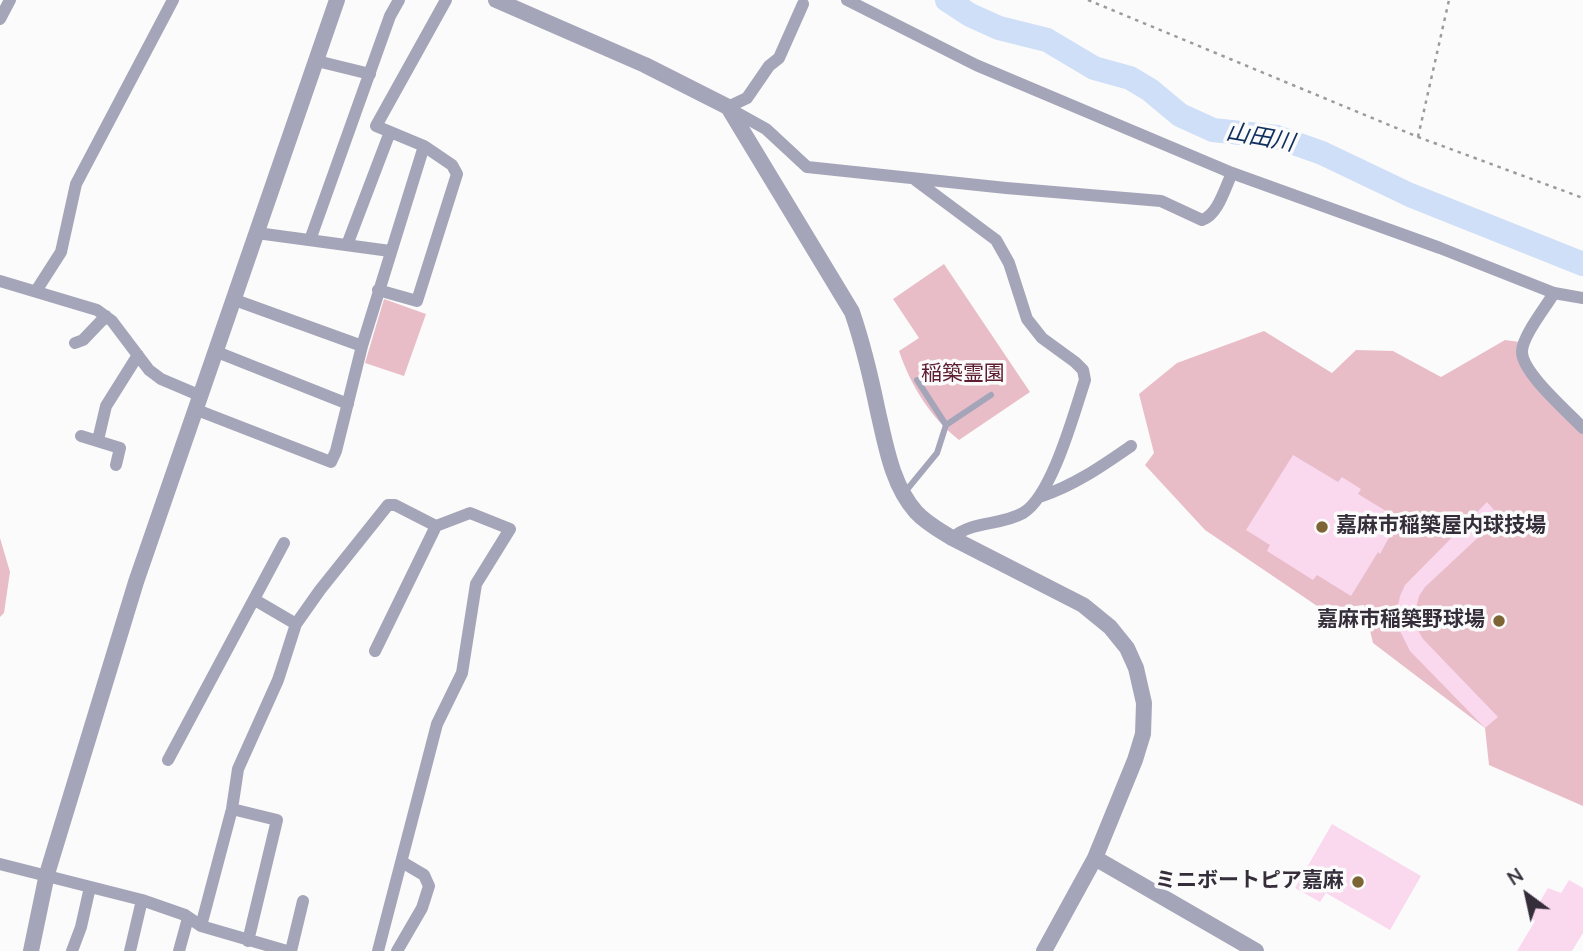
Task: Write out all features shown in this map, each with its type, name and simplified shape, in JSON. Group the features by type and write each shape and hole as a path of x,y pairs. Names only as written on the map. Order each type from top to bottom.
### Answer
{"street":[{"path":"0,19 10,0"},
{"path":"36,291 61,252 76,184 173,0"},
{"path":"31,951 47,874 136,582 337,0"},
{"path":"310,240 390,16 399,0"},
{"path":"376,126 446,0"},
{"path":"496,0 645,65 728,107 766,129 807,167 1161,201 1202,220 1209,218 1214,211 1233,173"},
{"path":"847,0 976,65 1233,173 1440,248 1554,293 1583,298"},
{"path":"728,107 747,97 769,66 779,58 803,4"},
{"path":"317,61 370,74"},
{"path":"728,107 852,312 862,340 891,465 915,512 952,538 1083,605 1110,627 1127,649 1136,668 1144,703 1143,734 1135,760 1095,858 1044,951"},
{"path":"353,119 424,146 452,164 457,174 417,301 378,290"},
{"path":"348,245 390,132"},
{"path":"0,281 97,310 106,316 149,370 161,379 199,403 331,462 378,290 424,146"},
{"path":"913,179 996,240 1009,263 1027,318 1042,338 1076,362 1083,370 1085,380 1042,496 1022,514 978,524 961,530 952,538"},
{"path":"257,233 390,251"},
{"path":"1554,293 1525,341 1522,351 1530,372 1583,428"},
{"path":"235,300 362,346"},
{"path":"75,343 83,340 106,316"},
{"path":"217,352 348,404"},
{"path":"98,440 106,406 138,355"},
{"path":"81,436 120,448 116,465"},
{"path":"1042,496 1083,479 1131,446"},
{"path":"201,926 232,809 238,769 278,680 296,624 388,505 395,505 436,526"},
{"path":"375,651 436,526 470,513 510,528 476,584 462,673 437,723 378,951"},
{"path":"168,760 284,543"},
{"path":"255,600 296,624"},
{"path":"232,809 277,820 255,945"},
{"path":"0,853 29,870"},
{"path":"1095,858 1256,951"},
{"path":"397,951 422,908 429,886 424,875 402,862"},
{"path":"0,864 142,900 201,926 255,945 289,951 303,901"},
{"path":"72,951 81,927 90,887"},
{"path":"130,951 142,900"},
{"path":"179,951 188,918"}],"lane":[{"path":"917,380 946,425"},
{"path":"904,493 937,453 946,425 991,396"}],"path":[{"path":"1088,0 1418,137 1583,198"},
{"path":"1418,137 1449,0"}],"green space":[{"name":"稲築霊園","path":"944,264 1030,392 959,440 930,411 909,376 899,351 919,338 893,299"},
{"path":"384,299 426,314 404,376 365,363"},
{"path":"1264,331 1332,373 1356,350 1393,351 1441,377 1505,340 1520,342 1525,374 1583,432 1583,806 1489,765 1485,728 1373,643 1364,605 1323,610 1205,530 1145,465 1154,453 1139,394 1177,363"},
{"path":"0,538 10,572 4,613 0,617"}],"building":[{"name":"嘉麻市稲築屋内球技場","path":"1293,455 1338,482 1342,477 1361,489 1358,494 1399,519 1380,554 1378,552 1351,596 1317,575 1313,580 1267,551 1270,545 1246,530"},
{"path":"1487,502 1500,517 1425,587 1419,596 1414,615 1416,627 1423,639 1498,717 1485,728 1410,651 1398,627 1397,611 1405,585"},
{"name":"ミニボートピア嘉麻","path":"1332,824 1421,876 1390,930 1326,893 1320,902 1295,888"},
{"path":"1569,880 1583,888 1583,933 1572,951 1517,951 1535,921 1530,918 1548,888 1561,893"}],"waterway":[{"name":"山田川","path":"947,0 970,15 999,28 1047,40 1094,68 1130,78 1150,90 1180,115 1213,130 1277,137 1322,153 1410,195 1583,264"}],"place":[{"name":"嘉麻市稲築屋内球技場","path":"1322,527"},
{"name":"嘉麻市稲築野球場","path":"1499,621"},
{"name":"ミニボートピア嘉麻","path":"1358,882"}]}
